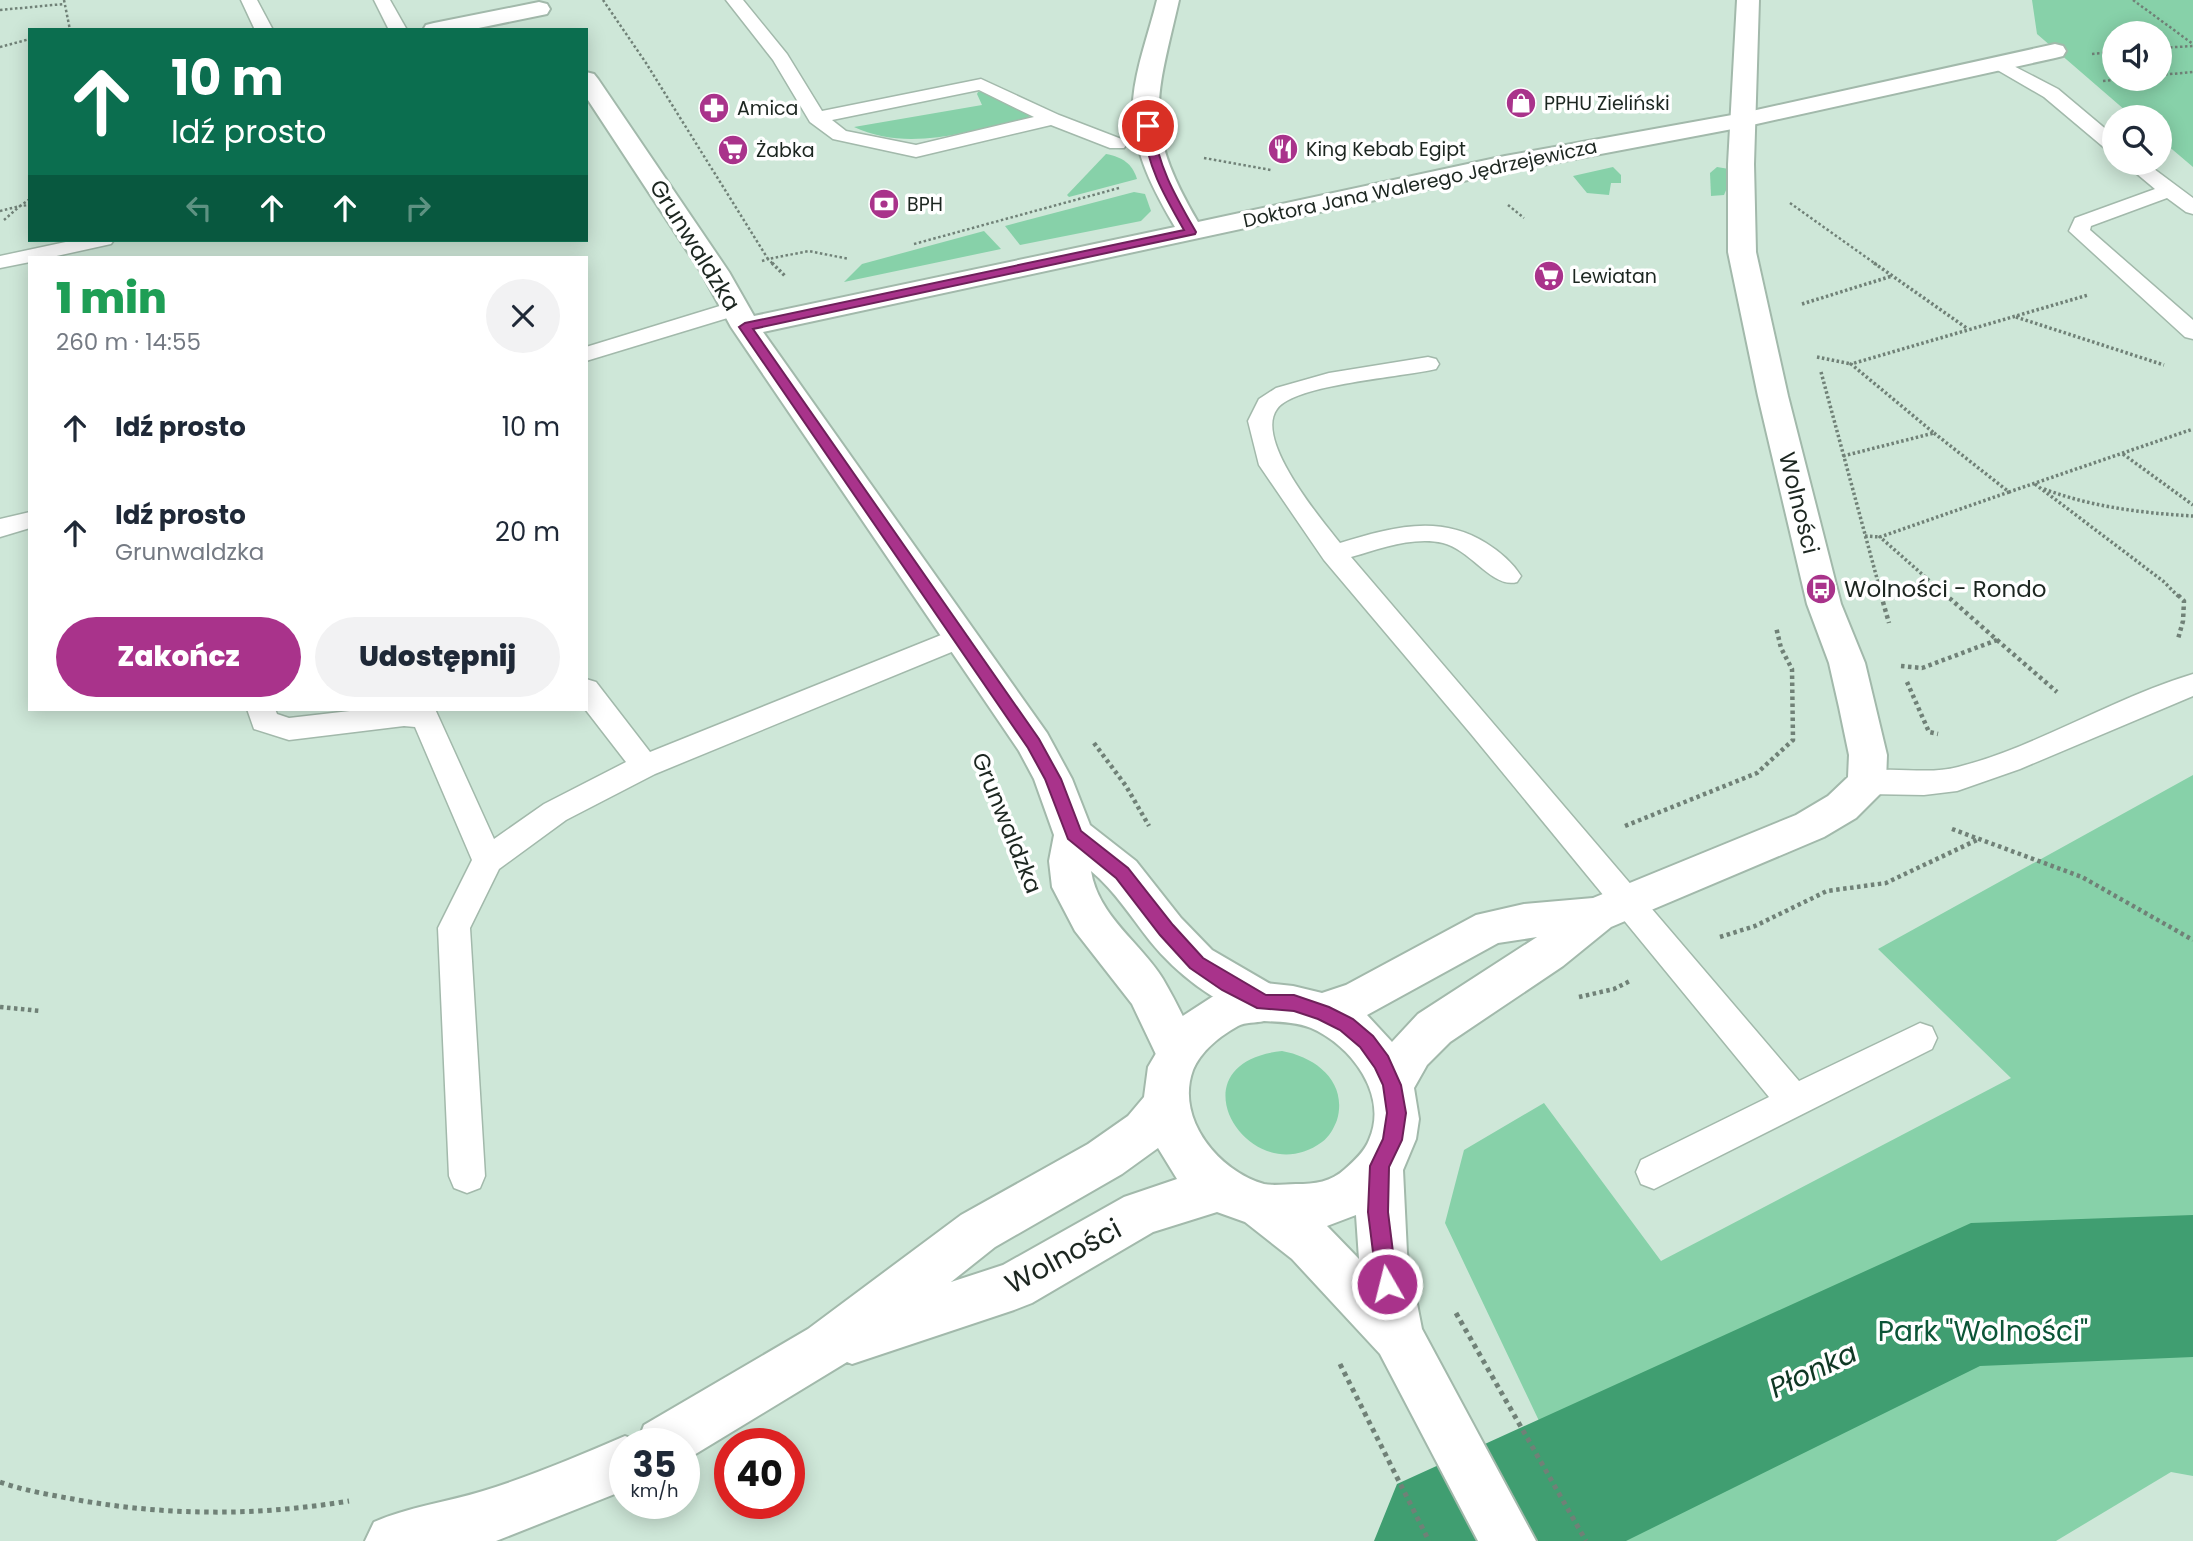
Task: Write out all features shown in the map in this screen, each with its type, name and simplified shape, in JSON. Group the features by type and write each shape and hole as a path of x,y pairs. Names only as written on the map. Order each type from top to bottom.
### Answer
{"street":[{"path":"1168,0 1145,101 1151,152 1162,182 1191,232"},
{"name":"Wolności","path":"1748,0 1743,120 1742,252 1773,396 1824,604 1847,663 1858,707 1868,755 1867,782"},
{"path":"443,28 536,4 552,28"},
{"name":"Doktora Jana Walerego Jędrzejewicza","path":"741,318 1191,232 1518,162 1743,120 2054,51"},
{"name":"Grunwaldzka","path":"588,82 715,272 741,318 1034,743 1053,779 1074,835 1069,861 1073,887 1090,919 1147,991 1178,1053"},
{"path":"1117,144 1151,152"},
{"path":"1392,1085 1411,1051 1434,1028 1611,909 1810,826 1842,807 1867,782"},
{"path":"1074,835 1122,873 1166,930 1197,963 1228,984 1264,1002"},
{"path":"1323,1012 1360,999 1452,946 1491,927 1611,909"},
{"path":"1264,1002 1294,1003 1323,1012 1346,1024 1366,1041 1382,1062 1392,1085 1397,1113 1392,1140 1379,1166 1358,1189 1329,1203 1296,1209 1262,1207 1240,1200 1219,1189 1198,1171 1182,1151 1171,1129 1166,1106 1168,1078 1178,1053 1199,1027 1228,1009 1264,1002"},
{"name":"Wolności","path":"690,1428 826,1347 978,1231 1105,1159 1144,1131 1166,1106"},
{"path":"1379,1166 1378,1212 1382,1248 1389,1305 1399,1338 1508,1541"},
{"name":"Wolności","path":"826,1347 1014,1286 1141,1213 1219,1189"},
{"path":"1262,1207 1309,1242 1399,1338"},
{"path":"393,1541 419,1536 552,1496 609,1470"}],"lane":[{"path":"249,0 263,28"},
{"path":"382,0 397,28"},
{"path":"734,0 781,58 817,118 840,135 916,151 1052,119"},
{"path":"2000,64 2051,93 2102,136"},
{"path":"817,118 981,84 1052,119 1117,144"},
{"path":"2149,175 2193,208"},
{"path":"2168,191 2082,222 2079,231 2193,332"},
{"path":"28,256 95,242"},
{"path":"0,262 28,256"},
{"path":"588,354 741,318"},
{"path":"1428,364 1329,380 1284,393 1267,404 1261,421 1271,465 1333,554 1579,844 1611,909 1675,960 1794,1101"},
{"path":"0,528 28,521"},
{"path":"1333,554 1384,539 1419,533 1445,534 1480,548 1508,576"},
{"path":"467,1176 454,928 488,860 555,811 645,766 961,636"},
{"path":"1867,782 1924,783 1957,779 2010,761 2193,684"},
{"path":"588,692 645,766"},
{"path":"262,711 264,721 289,729 404,715 425,718 488,860"},
{"path":"1654,1172 1920,1038"}],"path":[{"path":"603,0 646,63 768,259 809,251 854,261"},
{"path":"2133,0 2193,45"},
{"path":"0,10 64,2 68,28"},
{"path":"2186,39 2193,38"},
{"path":"0,47 28,40"},
{"path":"2172,47 2193,45"},
{"path":"2172,74 2193,72"},
{"path":"1198,157 1273,170"},
{"path":"906,246 1127,186 1162,182"},
{"path":"0,223 28,200"},
{"path":"1789,203 1969,330"},
{"path":"0,211 28,205"},
{"path":"1514,210 1524,218"},
{"path":"1800,295 1802,304 1893,276"},
{"path":"1817,357 1851,364 2093,294"},
{"path":"2015,317 2168,366"},
{"path":"1815,350 1890,627"},
{"path":"1851,364 2009,492"},
{"path":"1865,536 1880,537 2193,429"},
{"path":"1843,456 1934,433"},
{"path":"2122,453 2193,505"},
{"path":"2034,484 2072,498 2135,511 2193,516"},
{"path":"2034,484 2163,581 2184,601 2183,621 2178,639"},
{"path":"1880,537 2066,700"},
{"path":"1579,844 1757,773 1793,740 1792,670 1780,648 1775,622"},
{"path":"1900,666 1922,668 1997,640"},
{"path":"1897,653 1928,733 1942,734"},
{"name":"Grunwaldzka","path":"993,780 1008,813"},
{"path":"1952,829 2082,877 2192,940"},
{"path":"1569,999 1614,989 1717,938 1755,926 1827,891 1886,883 1979,839"},
{"path":"0,1007 41,1011"},
{"path":"1452,1306 1586,1541"},
{"path":"1337,1356 1429,1541"},
{"path":"0,1482 89,1502 165,1511 244,1513 354,1500"}],"green space":[{"path":"2032,0 2193,0 2193,167 2172,149 2172,105 2119,105 2103,91 2172,91 2172,21 2102,21 2102,90 2037,34"},
{"path":"978,92 1030,115 1028,118 963,133 919,139 875,135 854,127 982,105"},
{"path":"1106,154 1126,162 1137,179 1069,197 1067,195"},
{"path":"1613,167 1621,175 1621,183 1611,183 1609,195 1587,193 1573,176"},
{"path":"1717,167 1729,169 1729,183 1724,195 1711,196 1710,173"},
{"path":"1134,192 1145,194 1151,211 1141,221 1020,245 1005,226"},
{"path":"984,231 1001,249 844,282 862,264"},
{"name":"Park \"Wolności\"","path":"2193,775 2193,1476 2171,1472 2056,1541 1596,1541 1445,1223 1464,1150 1544,1103 1661,1261 2011,1078 1878,949"},
{"path":"1282,1051 1317,1065 1333,1083 1338,1094 1337,1120 1329,1135 1322,1142 1295,1154 1269,1152 1248,1140 1232,1121 1226,1099 1230,1078 1248,1061"}],"waterway":[{"name":"Płonka","path":"1454,1541 1971,1295 2193,1286"}],"place":[{"name":"PPHU Zieliński","path":"1521,103"},
{"name":"Amica","path":"714,108"},
{"name":"King Kebab Egipt","path":"1283,149"},
{"name":"Żabka","path":"733,150"},
{"name":"BPH","path":"884,204"},
{"name":"Lewiatan","path":"1549,276"},
{"name":"Wolności - Rondo","path":"1821,589"}],"route":[{"path":"1148,126 1151,152 1162,182 1191,232 745,327 1034,743 1053,779 1074,835 1122,873 1166,930 1197,963 1228,984 1264,1002 1294,1003 1323,1012 1346,1024 1366,1041 1382,1062 1392,1085 1397,1113 1392,1140 1379,1166 1378,1212 1387,1284"}]}
